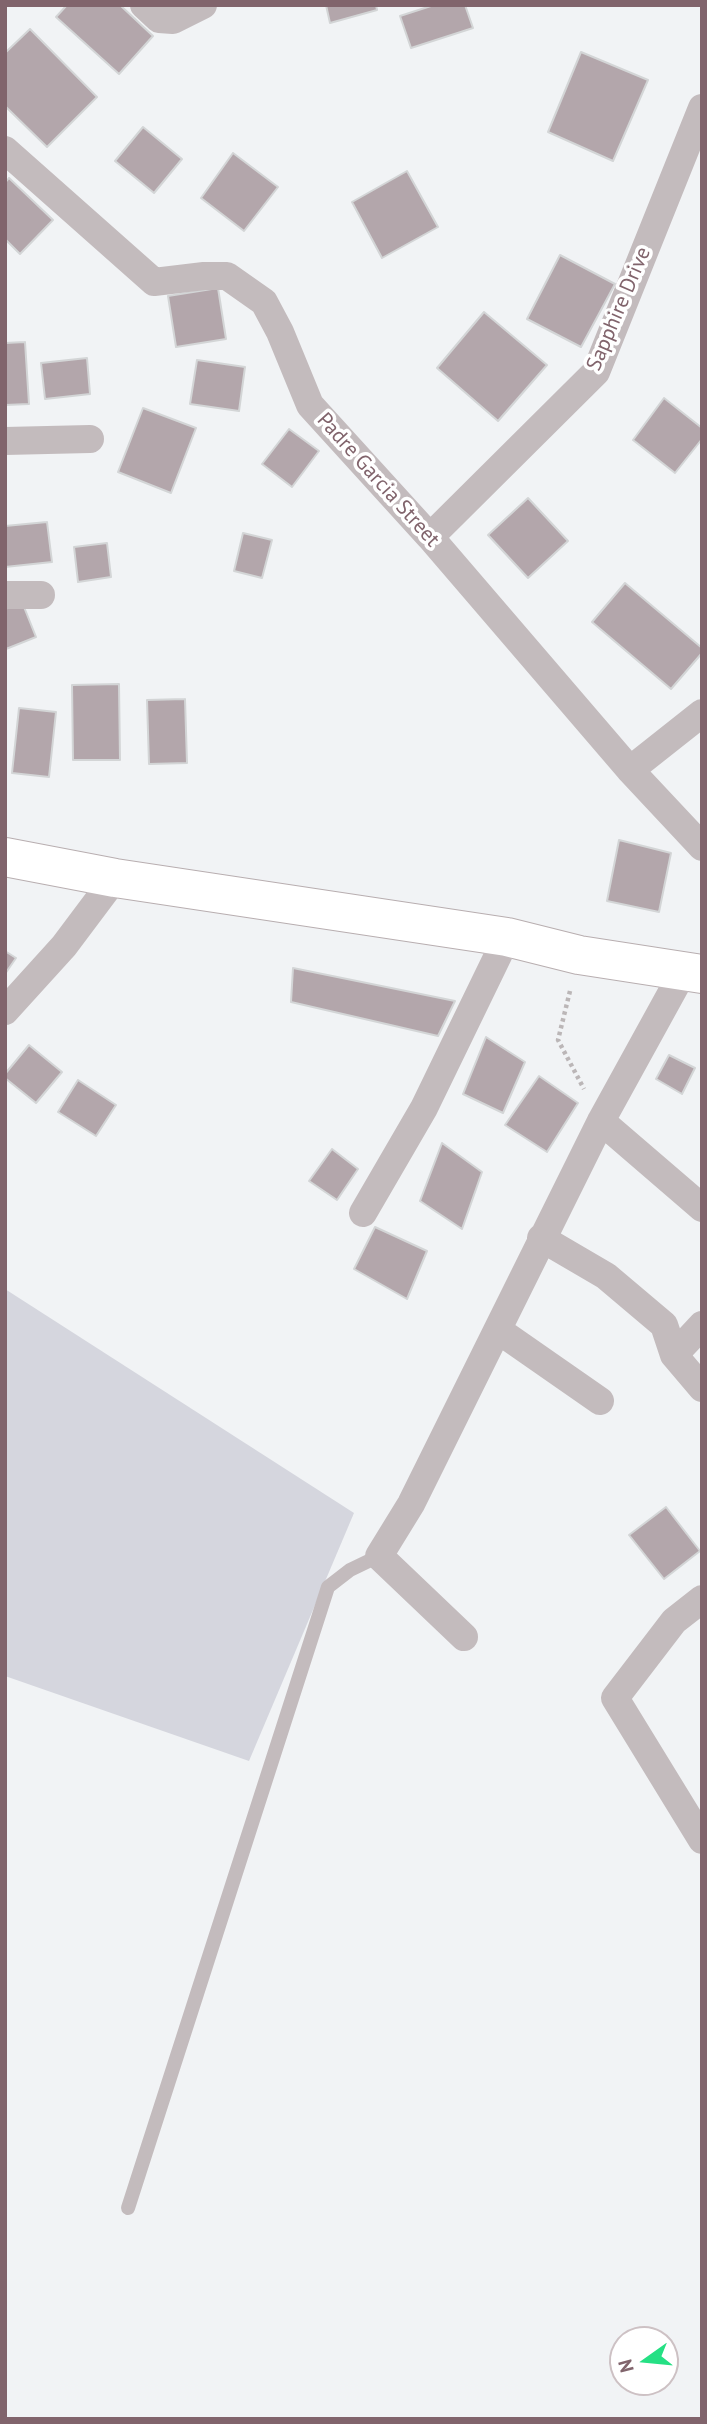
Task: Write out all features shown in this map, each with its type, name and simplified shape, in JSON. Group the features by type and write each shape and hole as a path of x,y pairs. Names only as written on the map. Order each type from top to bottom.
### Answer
{"main road":[{"path":"5,857 115,878 507,937 579,955 692,973"}],"street":[{"path":"144,5 159,19 173,20 203,5"},
{"name":"Sapphire Drive","path":"430,537 596,372 702,108"},
{"name":"Padre Garcia Street","path":"5,150 154,282 227,276 264,302 310,405 430,537 629,769 702,847"},
{"path":"5,441 90,439"},
{"path":"5,594 41,595"},
{"path":"629,769 702,713"},
{"path":"5,1011 64,946 115,878"},
{"path":"363,1213 424,1108 507,937"},
{"path":"464,1637 379,1556 411,1504 601,1121 692,973"},
{"path":"601,1121 702,1208"},
{"path":"541,1238 606,1276 664,1325 674,1355 702,1388"},
{"path":"674,1355 702,1325"},
{"path":"498,1330 600,1401"},
{"path":"702,1599 674,1621 615,1698 694,1808 702,1840"}],"lane":[{"path":"128,2208 328,1587 350,1570 379,1556"}],"path":[{"path":"579,955 558,1040 601,1121"}],"shaded area":[{"path":"5,1289 354,1513 249,1761 5,1676"}],"building":[{"path":"67,5 120,5 153,36 119,74 56,17"},
{"path":"326,5 376,5 377,10 330,23"},
{"path":"434,5 465,5 473,28 411,48 400,16"},
{"path":"30,29 97,97 47,147 5,106 5,53"},
{"path":"581,52 648,80 613,161 548,132"},
{"path":"143,127 182,159 154,193 115,161"},
{"path":"233,153 278,187 244,231 201,198"},
{"path":"407,171 438,227 382,258 352,202"},
{"path":"9,178 53,220 20,254 5,239 5,183"},
{"path":"560,255 615,284 581,347 527,319"},
{"path":"218,288 226,339 176,347 168,296"},
{"path":"484,312 547,365 498,421 437,368"},
{"path":"25,342 29,404 5,405 5,343"},
{"path":"87,358 90,394 45,399 41,363"},
{"path":"197,360 245,367 239,411 190,404"},
{"path":"664,398 702,428 702,439 675,473 633,440"},
{"path":"143,408 196,428 171,493 118,472"},
{"path":"289,429 319,451 292,487 262,464"},
{"path":"528,498 568,541 528,578 488,535"},
{"path":"47,522 52,562 5,567 5,526"},
{"path":"243,533 272,540 262,578 234,571"},
{"path":"107,543 111,577 78,582 74,547"},
{"path":"625,583 702,648 702,653 671,689 592,622"},
{"path":"22,602 36,637 6,649 5,609"},
{"path":"119,684 120,760 73,760 72,685"},
{"path":"185,699 187,763 149,764 147,700"},
{"path":"19,708 56,712 49,777 12,773"},
{"path":"619,840 671,853 659,912 607,901"},
{"path":"5,951 16,958 5,974"},
{"path":"293,968 455,1001 438,1036 291,1002"},
{"path":"486,1037 525,1062 503,1113 463,1094"},
{"path":"29,1045 62,1072 36,1103 5,1078 5,1074"},
{"path":"669,1055 695,1068 682,1094 656,1079"},
{"path":"539,1076 578,1103 547,1152 505,1125"},
{"path":"78,1080 116,1105 96,1136 58,1112"},
{"path":"442,1143 482,1172 462,1229 420,1201"},
{"path":"332,1149 358,1169 337,1200 309,1181"},
{"path":"375,1227 427,1251 407,1299 354,1269"},
{"path":"666,1507 700,1551 664,1579 629,1535"}]}
